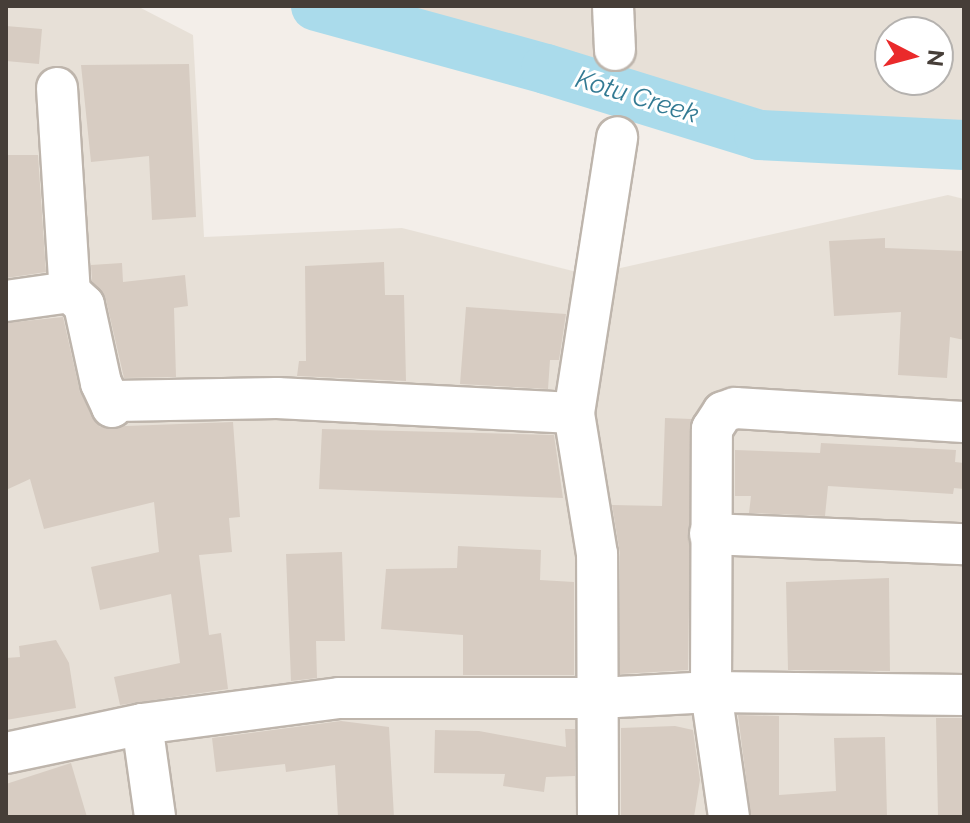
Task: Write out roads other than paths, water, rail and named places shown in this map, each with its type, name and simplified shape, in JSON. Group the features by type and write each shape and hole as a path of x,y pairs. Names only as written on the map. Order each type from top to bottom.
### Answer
{"street":[{"path":"613,6 615,50"},
{"path":"57,88 70,292 84,305 101,383 112,407 115,401 277,398 574,413"},
{"path":"598,817 600,698 597,554 574,413 617,137"},
{"path":"6,301 70,292"},
{"path":"729,817 711,692 712,429 723,412 735,408 964,422"},
{"path":"710,534 964,544"},
{"path":"6,753 142,724 339,698 600,698 711,692 964,695"},
{"path":"142,724 155,817"}],"waterway":[{"name":"Kotu Creek","path":"316,6 546,69 759,135 964,145"}]}
